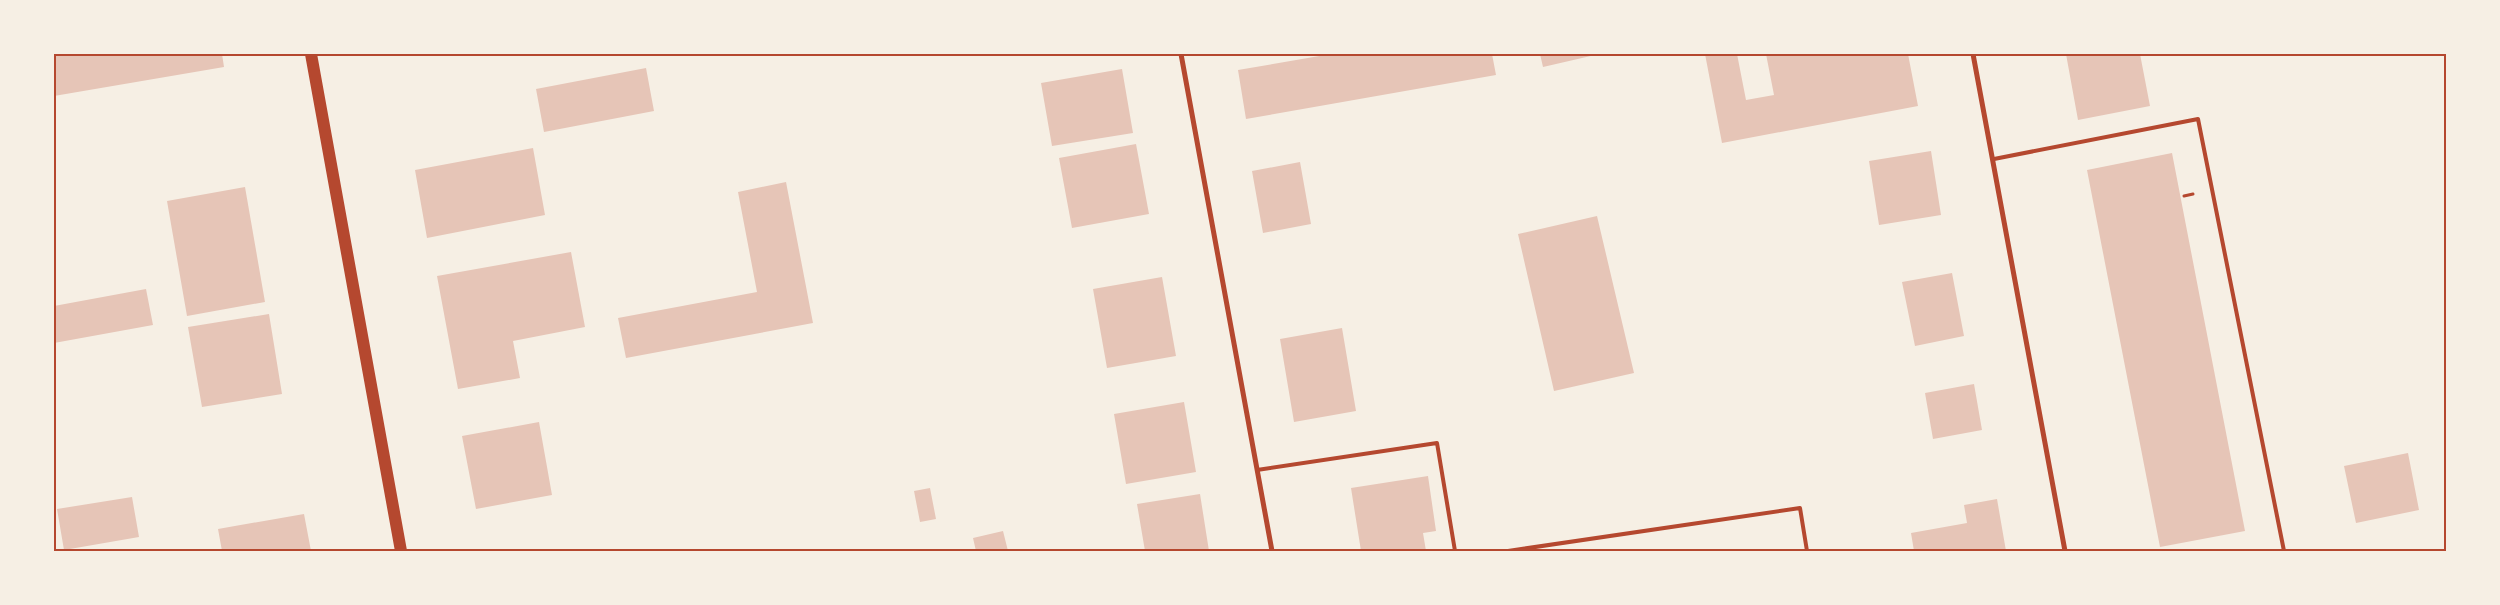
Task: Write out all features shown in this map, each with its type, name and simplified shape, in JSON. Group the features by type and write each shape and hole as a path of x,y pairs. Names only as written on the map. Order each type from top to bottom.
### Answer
{"main road":[{"path":"311,54 401,551"}],"street":[{"path":"1181,54 1272,551"},
{"path":"1973,54 1994,159 2065,551"}],"lane":[{"path":"1994,159 2198,119 2284,551"},
{"path":"1257,470 1438,443 1455,551"},
{"path":"1508,551 1800,508 1807,551"}],"building":[{"path":"54,54 222,54 224,67 54,96"},
{"path":"1331,54 1492,54 1496,75 1246,119 1238,70"},
{"path":"1540,54 1595,54 1595,55 1543,67"},
{"path":"1705,54 1737,54 1746,100 1774,95 1766,54 1908,54 1918,106 1722,143"},
{"path":"2066,54 2140,54 2150,106 2078,120"},
{"path":"646,68 654,111 544,132 536,89"},
{"path":"1122,69 1133,133 1052,146 1041,83"},
{"path":"1136,144 1149,214 1072,228 1059,158"},
{"path":"533,148 545,215 427,238 415,170"},
{"path":"1931,151 1941,215 1879,225 1869,161"},
{"path":"2172,153 2245,531 2160,547 2087,170"},
{"path":"1300,162 1311,224 1263,233 1252,171"},
{"path":"786,182 813,323 626,358 618,318 757,292 738,192"},
{"path":"245,187 265,302 187,316 167,201"},
{"path":"1597,216 1634,373 1554,391 1518,234"},
{"path":"571,252 585,327 513,341 520,378 458,389 437,276"},
{"path":"1952,273 1964,336 1915,346 1902,282"},
{"path":"1162,277 1176,356 1107,368 1093,289"},
{"path":"146,289 153,325 54,343 54,306"},
{"path":"269,314 282,394 202,407 188,327"},
{"path":"1342,328 1356,411 1294,422 1280,339"},
{"path":"1974,384 1982,430 1933,439 1925,393"},
{"path":"1184,402 1196,472 1126,484 1114,414"},
{"path":"539,422 552,495 476,509 462,436"},
{"path":"2408,453 2419,510 2356,523 2344,466"},
{"path":"1428,476 1436,531 1423,533 1426,551 1361,551 1351,488"},
{"path":"930,488 936,519 920,522 914,491"},
{"path":"1200,494 1209,551 1145,551 1137,504"},
{"path":"132,497 139,537 64,550 57,509"},
{"path":"1997,499 2006,551 1914,551 1911,533 1967,523 1964,505"},
{"path":"304,514 311,551 222,551 218,529"},
{"path":"1003,531 1008,551 976,551 973,538"}]}
